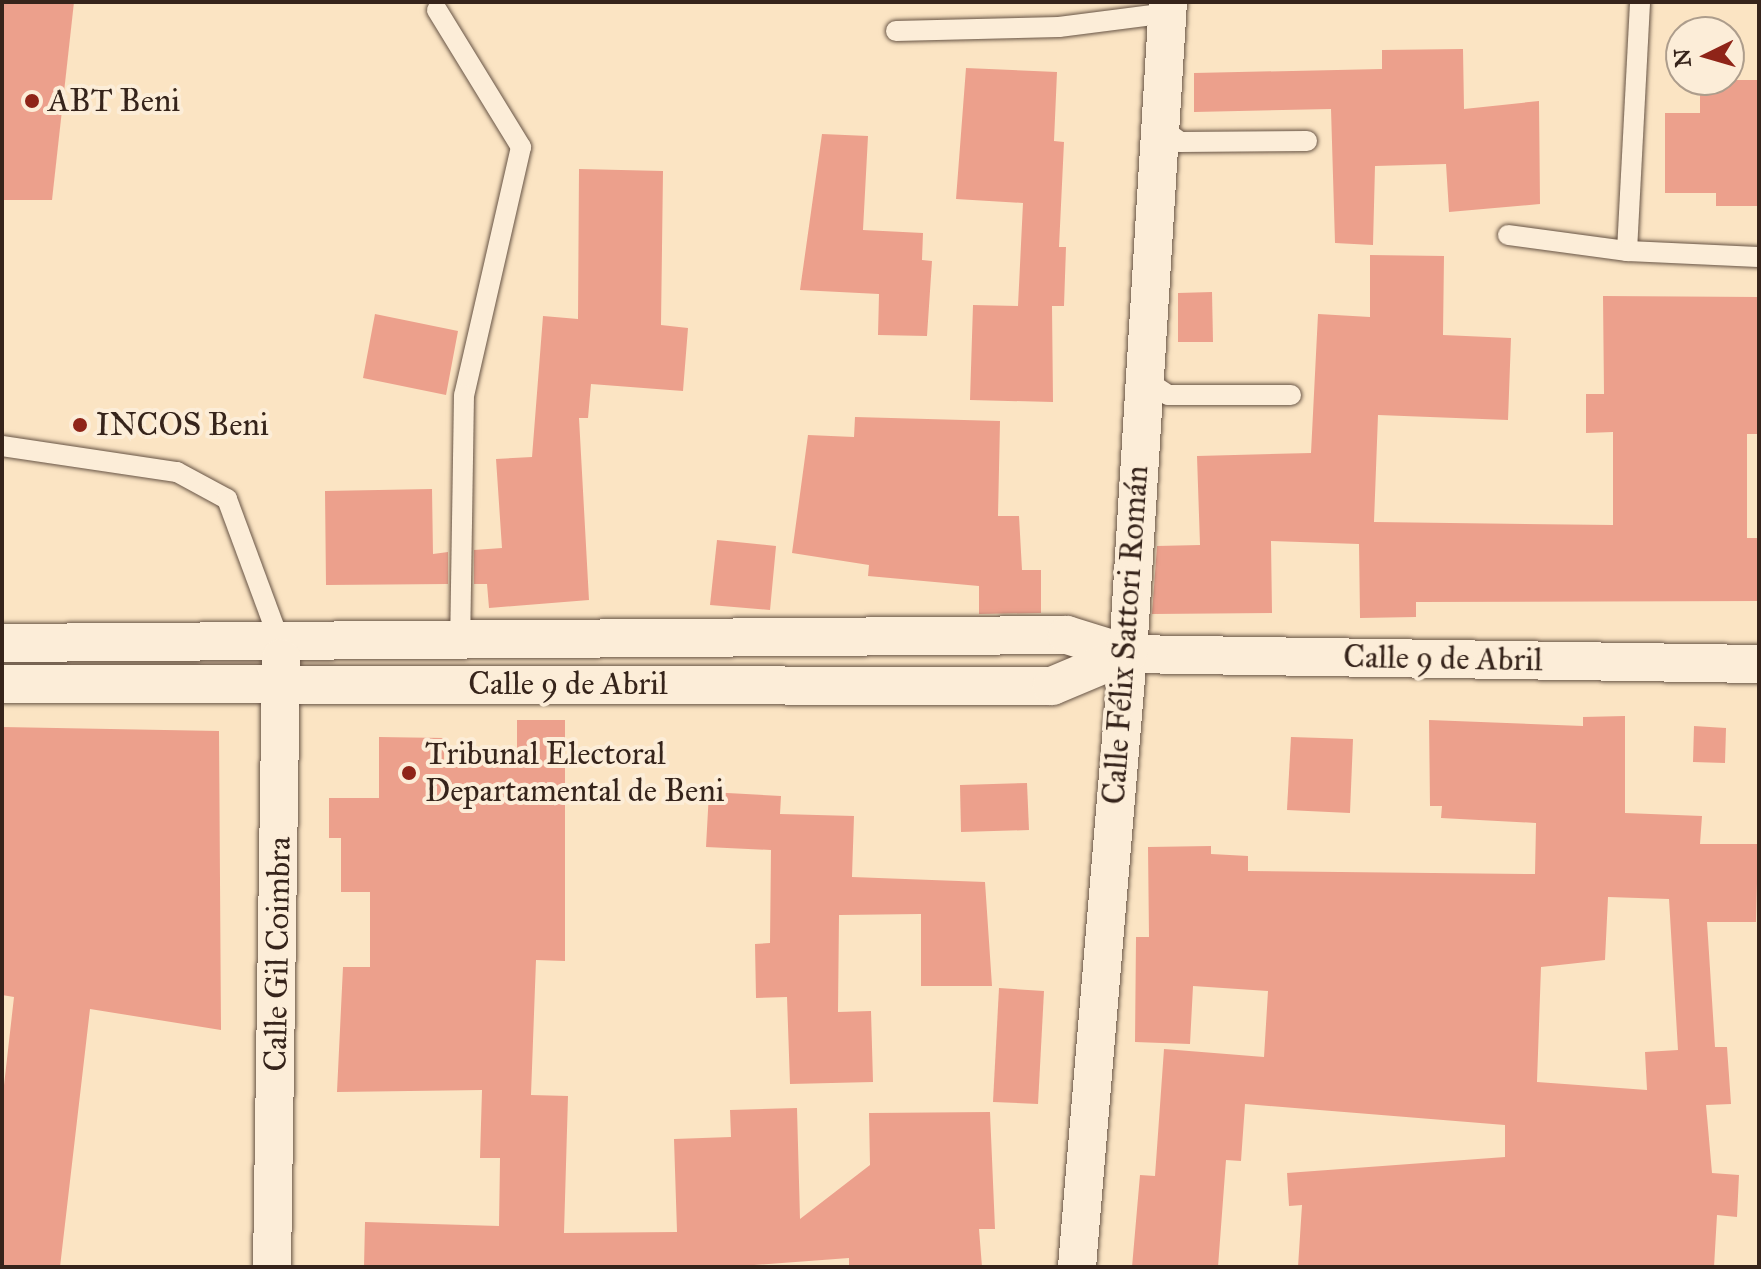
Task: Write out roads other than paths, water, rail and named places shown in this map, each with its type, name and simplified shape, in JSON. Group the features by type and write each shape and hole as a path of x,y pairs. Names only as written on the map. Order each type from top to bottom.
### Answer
{"street":[{"name":"Calle Félix Sattori Román","path":"1077,1267 1128,654 1157,125 1168,8"},
{"name":"Calle 9 de Abril","path":"2,643 1067,635 1128,654 1759,664"},
{"name":"Calle Gil Coimbra","path":"272,1267 283,683 280,642"},
{"name":"Calle 9 de Abril","path":"2,684 1052,686 1128,654"}],"lane":[{"path":"1627,251 1640,2"},
{"path":"896,31 1059,27 1168,8"},
{"path":"437,10 521,147 464,395 460,641"},
{"path":"1157,125 1180,142 1307,141"},
{"path":"1508,235 1627,251 1759,257"},
{"path":"1142,378 1168,395 1291,395"},
{"path":"2,446 177,472 227,499 280,642"}],"place":[{"name":"ABT Beni","path":"32,101"},
{"name":"INCOS Beni","path":"80,425"},
{"name":"Tribunal Electoral Departamental de Beni","path":"409,773"}]}
